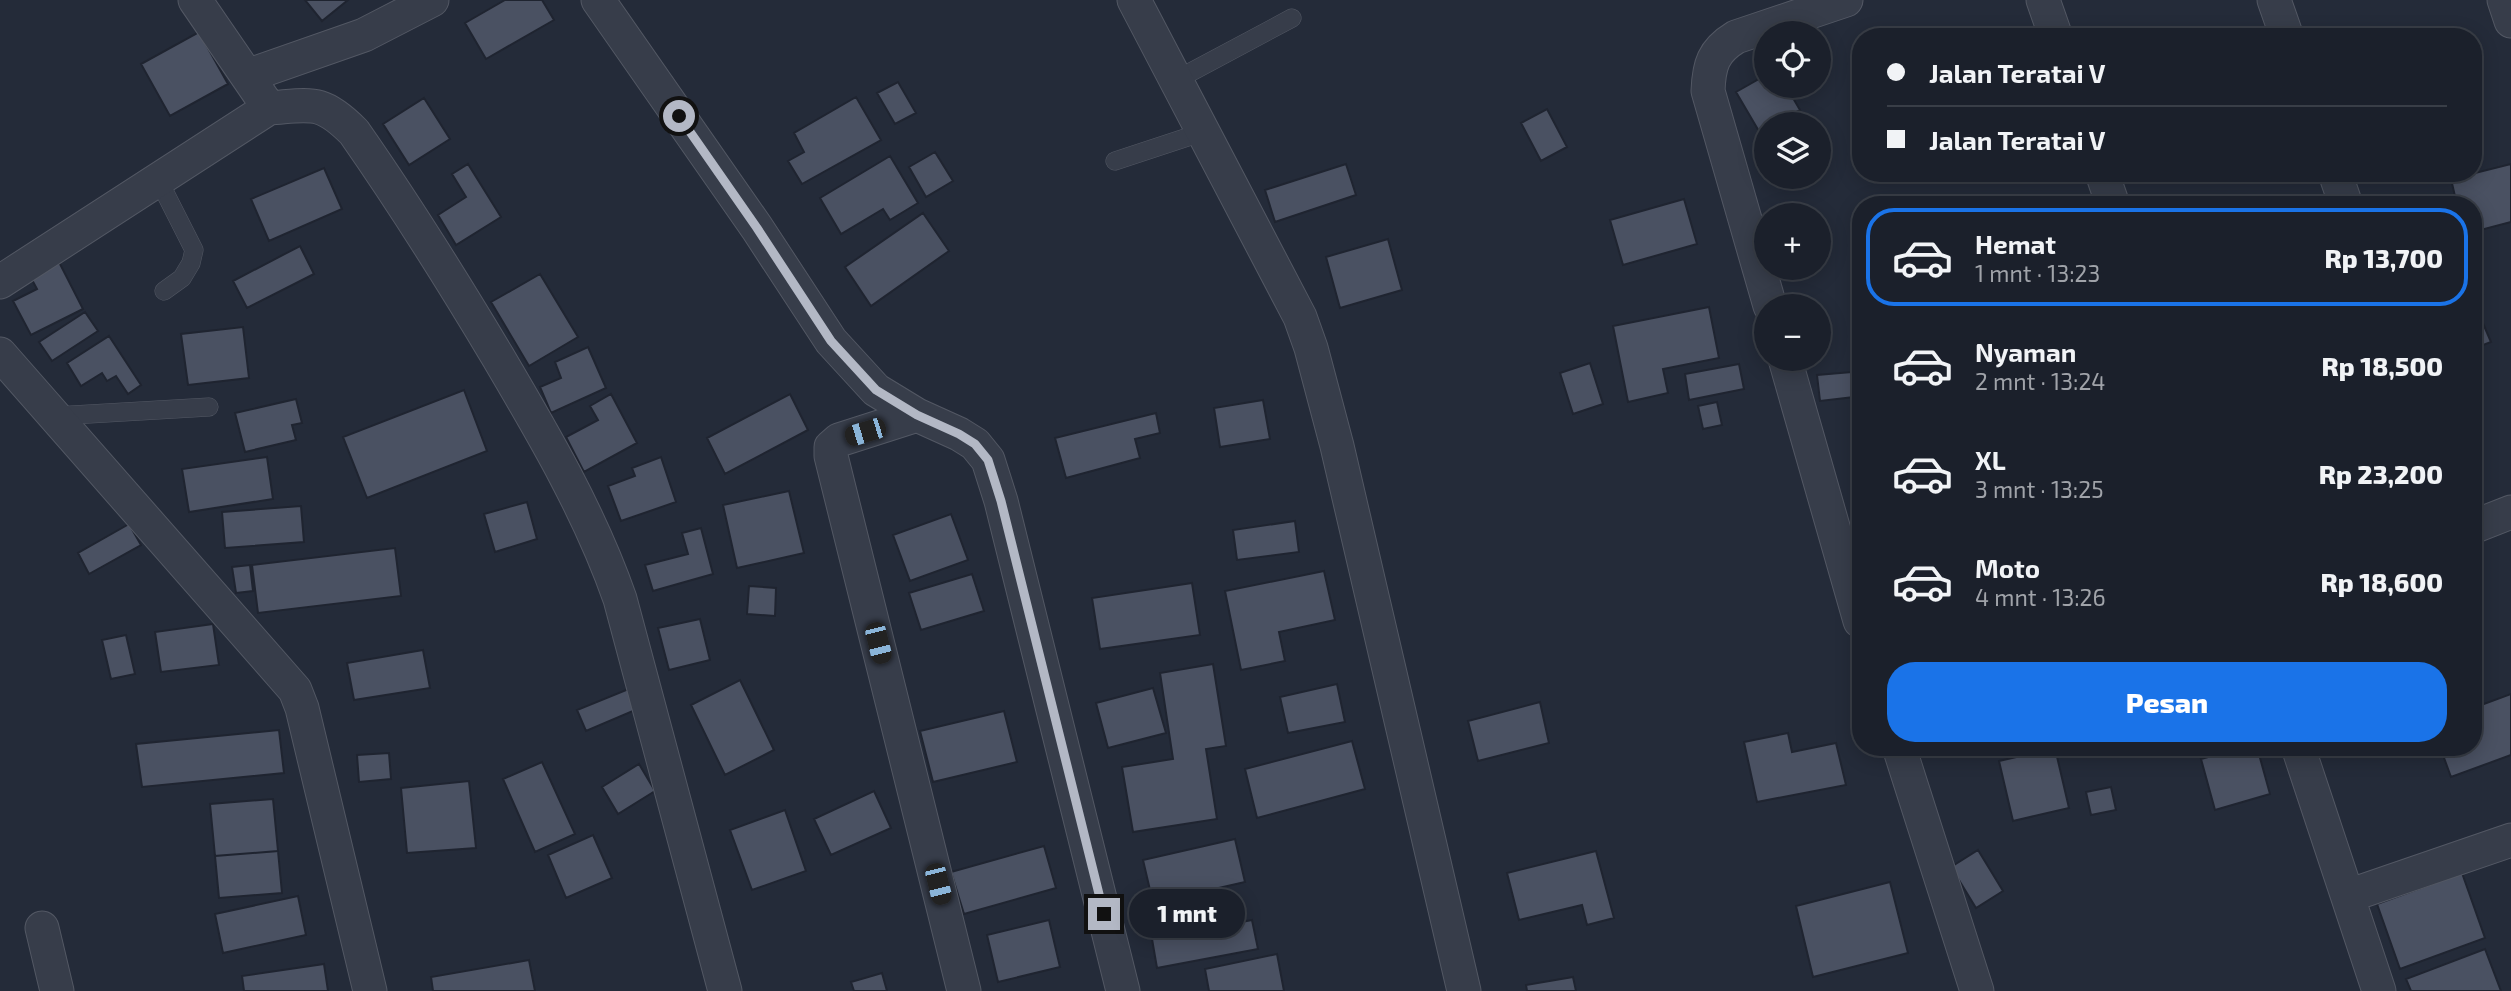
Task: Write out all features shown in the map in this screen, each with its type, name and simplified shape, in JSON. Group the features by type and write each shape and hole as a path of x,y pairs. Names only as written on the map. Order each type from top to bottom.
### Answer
{"street":[{"path":"195,0 269,108"},
{"path":"247,76 364,35 432,0"},
{"path":"598,0 757,228 831,341 876,390 917,415 967,439 975,444 988,460 1001,501 1123,991"},
{"path":"1134,0 1300,317 1311,348 1337,446 1461,991"},
{"path":"1767,294 1708,91 1708,78 1714,55 1736,37 1846,0"},
{"path":"2043,0 2053,28"},
{"path":"2274,0 2284,28"},
{"path":"2504,0 2511,21"},
{"path":"0,282 269,108 312,105 324,107 337,115 354,132 448,274 550,443 608,563 726,991"},
{"path":"0,354 295,690 302,708 370,991"},
{"path":"1788,371 1852,593"},
{"path":"917,415 839,440 831,447 831,456 964,991"},
{"path":"2482,523 2511,512"},
{"path":"1902,756 1977,991"},
{"path":"2301,756 2379,991"},
{"path":"2348,897 2511,840"},
{"path":"42,928 57,991"}],"lane":[{"path":"1176,80 1292,18"},
{"path":"1115,161 1203,132"},
{"path":"158,179 194,250 191,263 182,278 164,291"},
{"path":"55,416 209,407"}],"building":[{"path":"305,0 348,0 322,21"},
{"path":"505,0 542,0 554,20 486,59 465,23"},
{"path":"199,32 228,84 170,116 141,64"},
{"path":"898,82 916,113 895,124 877,93"},
{"path":"1754,82 1754,98 1793,98 1800,110 1754,112 1754,123 1736,92"},
{"path":"856,97 881,140 802,184 788,161 804,152 794,133"},
{"path":"424,98 450,139 409,165 383,124"},
{"path":"1547,109 1567,147 1541,161 1521,123"},
{"path":"935,152 953,181 926,197 909,167"},
{"path":"890,156 918,203 890,220 883,209 841,234 820,198"},
{"path":"468,164 501,217 456,245 438,215 466,197 452,174"},
{"path":"1346,164 1356,195 1275,222 1265,190"},
{"path":"2511,164 2511,222 2482,230 2482,196 2455,196 2452,182 2482,182 2482,171"},
{"path":"324,168 342,209 269,241 251,199"},
{"path":"1684,199 1697,244 1623,265 1610,220"},
{"path":"923,213 949,251 871,306 845,267"},
{"path":"1388,239 1402,290 1340,308 1326,257"},
{"path":"300,246 314,274 247,308 233,281"},
{"path":"59,262 83,309 31,335 13,301 37,289 30,276"},
{"path":"540,274 578,337 529,366 491,302"},
{"path":"1709,307 1719,358 1663,369 1668,393 1628,402 1613,326"},
{"path":"85,312 98,331 52,361 39,342"},
{"path":"2482,321 2491,342 2482,346"},
{"path":"243,327 249,378 188,385 181,334"},
{"path":"109,336 141,385 128,394 116,376 107,381 102,373 81,386 67,363"},
{"path":"588,347 606,388 551,413 540,387 561,378 555,362"},
{"path":"1590,363 1603,404 1573,414 1560,373"},
{"path":"1739,364 1744,389 1689,400 1685,374"},
{"path":"1852,372 1852,397 1820,401 1817,375"},
{"path":"464,390 487,451 367,498 343,437"},
{"path":"611,394 637,443 584,472 566,437 598,420 590,406"},
{"path":"790,394 808,430 725,474 707,438"},
{"path":"296,399 302,423 292,425 296,440 245,452 235,413"},
{"path":"1263,400 1270,439 1220,447 1214,408"},
{"path":"1717,402 1722,425 1703,429 1698,406"},
{"path":"1156,413 1160,433 1135,439 1140,458 1066,478 1055,438"},
{"path":"267,457 273,499 189,512 182,469"},
{"path":"661,457 676,502 621,521 608,486 635,476 632,468"},
{"path":"789,491 804,553 737,568 723,505"},
{"path":"527,502 537,539 495,552 484,514"},
{"path":"301,506 304,542 225,548 222,512"},
{"path":"951,514 968,560 910,581 893,535"},
{"path":"1295,521 1299,552 1237,560 1233,530"},
{"path":"129,524 141,545 89,574 78,553"},
{"path":"701,528 713,574 653,591 645,565 688,554 682,533"},
{"path":"395,548 401,596 258,613 252,565"},
{"path":"250,565 253,591 236,593 232,567"},
{"path":"1324,571 1335,620 1279,632 1285,661 1241,670 1225,591"},
{"path":"972,574 984,611 921,630 909,593"},
{"path":"1192,583 1200,635 1100,649 1092,598"},
{"path":"749,586 776,588 775,616 747,614"},
{"path":"700,619 710,660 669,670 658,628"},
{"path":"213,624 219,665 161,672 155,632"},
{"path":"126,635 135,674 111,679 102,640"},
{"path":"423,650 430,688 354,700 347,663"},
{"path":"1213,664 1226,746 1206,749 1217,819 1133,832 1122,767 1173,759 1160,673"},
{"path":"740,680 774,750 725,775 691,705"},
{"path":"1337,684 1345,722 1288,733 1280,697"},
{"path":"631,688 640,708 586,731 577,710"},
{"path":"1153,688 1166,733 1108,748 1096,703"},
{"path":"2511,694 2511,755 2451,777 2443,756 2482,756 2482,705"},
{"path":"1540,702 1549,743 1478,761 1468,721"},
{"path":"1004,711 1017,762 933,782 920,731"},
{"path":"279,730 284,773 142,787 136,744"},
{"path":"1788,733 1792,752 1836,743 1846,785 1757,802 1744,742"},
{"path":"1352,741 1365,789 1257,818 1245,769"},
{"path":"389,753 391,779 359,782 357,755"},
{"path":"2021,756 2057,756 2069,808 2013,821 1999,761"},
{"path":"2212,756 2259,756 2270,794 2215,810 2201,759"},
{"path":"542,762 575,834 535,852 503,779"},
{"path":"639,764 655,791 618,814 602,787"},
{"path":"469,781 476,848 407,853 401,788"},
{"path":"2111,787 2116,810 2091,815 2086,792"},
{"path":"874,791 891,828 831,855 814,819"},
{"path":"273,799 278,851 215,856 210,804"},
{"path":"785,810 806,871 752,890 730,830"},
{"path":"593,835 612,878 566,898 548,855"},
{"path":"1235,839 1245,882 1153,903 1143,860"},
{"path":"1044,846 1056,888 964,914 951,872"},
{"path":"1978,850 2003,891 1976,908 1951,867"},
{"path":"278,851 282,893 219,898 215,856"},
{"path":"1596,851 1614,918 1587,925 1582,905 1519,920 1507,873"},
{"path":"2462,873 2485,938 2400,969 2377,904"},
{"path":"1890,882 1908,953 1813,977 1796,906"},
{"path":"298,896 306,935 223,953 215,914"},
{"path":"1049,920 1060,967 998,982 987,935"},
{"path":"1252,920 1258,949 1157,968 1152,939"},
{"path":"2485,949 2501,991 2411,991 2406,979"},
{"path":"1277,954 1284,991 1209,991 1205,969"},
{"path":"529,960 535,991 433,991 431,977"},
{"path":"324,964 328,991 244,991 242,976"},
{"path":"882,973 887,991 854,991 851,982"},
{"path":"1573,977 1576,991 1527,991 1526,985"}],"route":[{"path":"679,116 831,341 853,368 876,390 917,415 975,444 988,460 1001,501 1104,914"}]}
